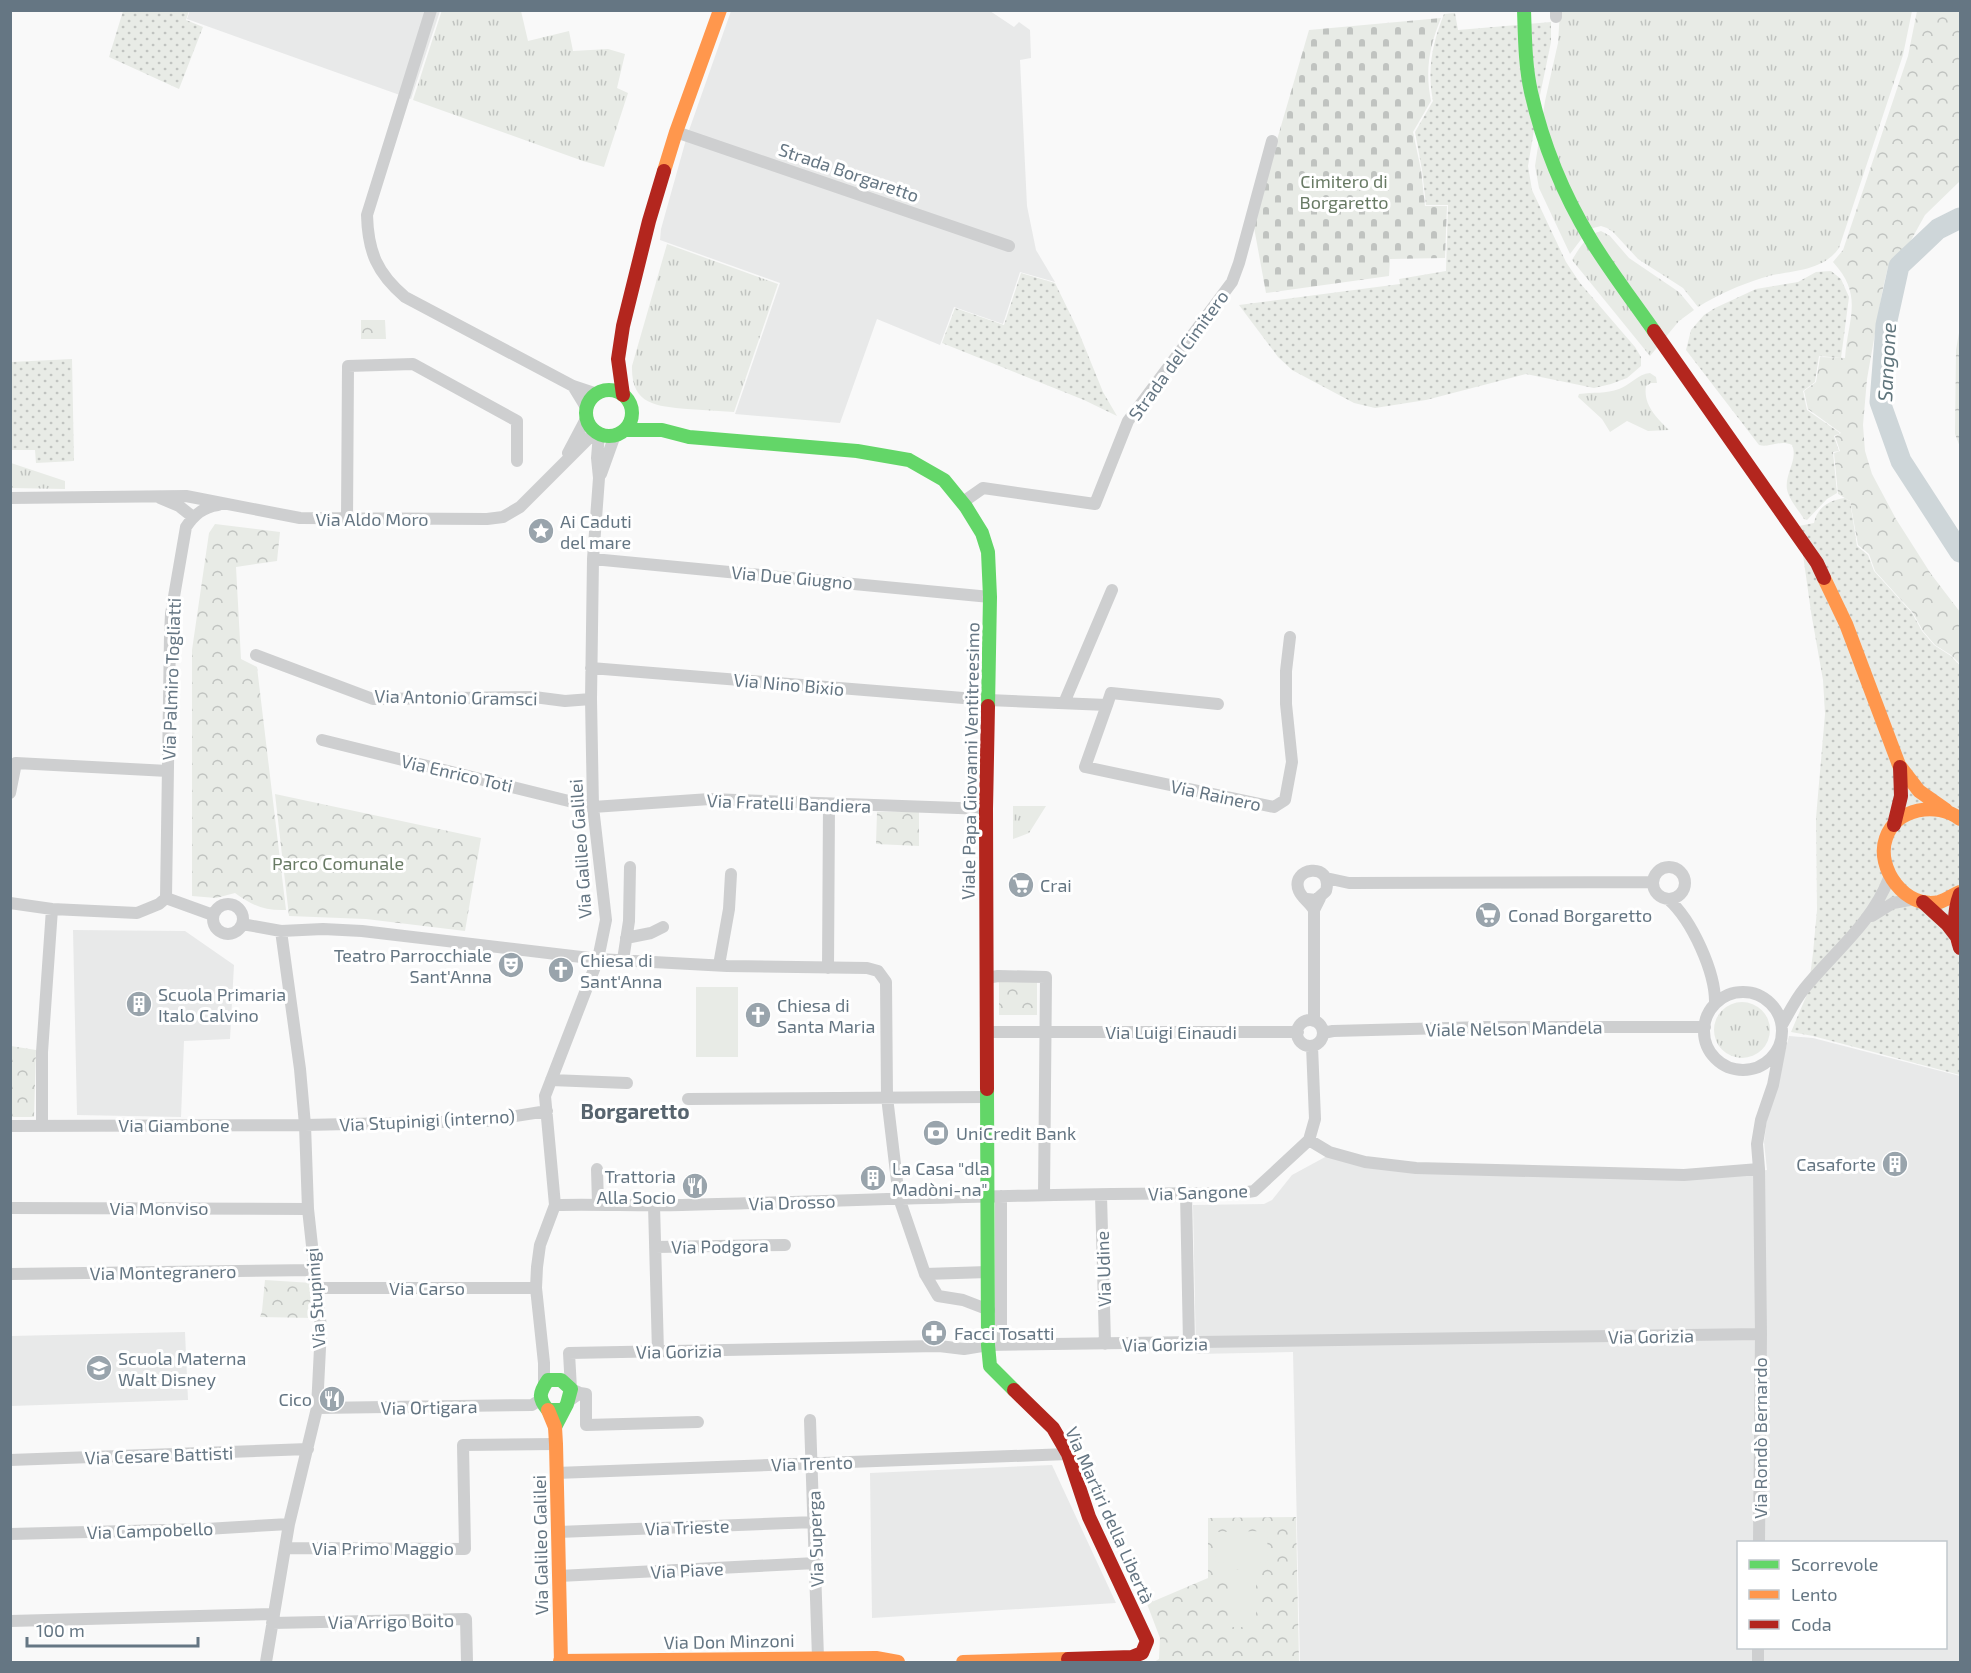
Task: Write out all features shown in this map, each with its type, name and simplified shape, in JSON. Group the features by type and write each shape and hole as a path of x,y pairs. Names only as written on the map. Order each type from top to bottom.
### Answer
{"street":[{"path":"431,10 367,215 367,237 372,255 384,277 405,297 573,386 600,393 614,391 623,395"},
{"path":"573,386 597,432 620,433 631,420 632,409 623,395 618,359 623,326 649,221 676,132 720,10"},
{"path":"1524,10 1526,57 1531,91 1550,159 1563,190 1591,240 1817,563 1838,605 1899,765 1908,780 1918,792 1960,819"},
{"name":"Strada Borgaretto","path":"676,132 1010,246"},
{"name":"Strada del Cimitero","path":"963,502 983,488 1095,504 1128,421 1232,282 1239,264 1272,141"},
{"path":"587,413 590,401 600,393 618,359"},
{"path":"347,519 348,366 413,364 517,421 517,461"},
{"name":"Viale Papa Giovanni Ventitreesimo","path":"632,409 662,430"},
{"name":"Via Aldo Moro","path":"566,459 587,413"},
{"name":"Viale Papa Giovanni Ventitreesimo","path":"620,433 662,430 689,436 857,451 909,460 944,480 963,502 981,533 988,552 990,597 986,809 986,1032 987,1097 994,1196 988,1272 989,1310 995,1345"},
{"name":"Via Aldo Moro","path":"10,498 186,496 300,518 503,517 520,507 566,459 597,432"},
{"name":"Via Galileo Galilei","path":"544,1383 536,1287 540,1245 555,1205 545,1096 598,959 606,920 593,807 591,699 593,559 599,478 597,432"},
{"name":"Via Galileo Galilei","path":"599,478 620,433"},
{"path":"580,447 590,449 597,458"},
{"name":"Via Aldo Moro","path":"156,498 179,506 193,517"},
{"path":"193,517 211,506 224,505"},
{"name":"Via Palmiro Togliatti","path":"166,898 171,614 186,528 193,517"},
{"name":"Via Due Giugno","path":"593,559 990,597"},
{"path":"1064,703 1113,590"},
{"name":"Via Rainero","path":"1107,705 1085,767 1274,807 1285,800 1292,762 1286,704 1286,671 1290,637"},
{"name":"Via Antonio Gramsci","path":"256,655 373,699 534,697 565,701 591,699"},
{"name":"Via Nino Bixio","path":"591,668 988,700"},
{"path":"988,700 1107,705 1111,693 1218,704"},
{"name":"Via Enrico Toti","path":"322,740 593,807"},
{"name":"Via Palmiro Togliatti","path":"10,793 16,763 168,771"},
{"path":"1899,765 1901,796 1894,825 1884,851 1889,878 1896,887 1919,901 1947,924 1959,943"},
{"name":"Via Fratelli Bandiera","path":"593,807 710,799 986,809"},
{"path":"828,968 830,804"},
{"path":"1894,825 1912,812 1923,808 1946,810"},
{"path":"623,960 629,921 630,867"},
{"path":"1668,899 1678,896 1685,882 1681,873 1671,867 1657,872 1652,882 1655,892 1658,896 1668,899 1684,916 1712,976 1715,1005"},
{"path":"1349,883 1317,899 1299,892 1298,887 1303,873 1313,870 1326,878 1349,883 1652,882"},
{"path":"719,965 729,909 731,874"},
{"path":"1314,1021 1317,899 1327,883 1326,878"},
{"path":"1782,1025 1777,1011 1759,995 1747,992 1735,993 1724,997 1708,1015 1704,1027 1705,1039 1710,1051 1723,1064 1740,1070 1764,1065 1771,1059 1780,1043 1782,1025 1803,990 1866,920 1889,878"},
{"path":"1866,920 1893,903 1940,901 1960,893"},
{"path":"1959,943 1954,922 1955,906 1960,893"},
{"path":"10,903 52,909 137,913 159,904 166,898 213,915"},
{"path":"231,904 240,911 242,924 232,933 224,933 216,927 213,915 221,906 231,904"},
{"path":"42,1126 42,1052 52,909"},
{"path":"242,924 280,931 323,929 362,931 598,959 719,965 867,968 878,971 886,982 887,1097 899,1198 925,1274 938,1296 963,1300 989,1310"},
{"path":"626,938 651,933 663,927"},
{"name":"Via Stupinigi","path":"266,1662 289,1524 317,1408 321,1328 308,1209 300,1069 280,931"},
{"path":"986,978 998,975 1046,977 1044,1195"},
{"path":"1314,1021 1320,1025 1323,1033 1321,1040 1312,1046 1302,1042 1298,1032 1305,1022 1314,1021"},
{"name":"Viale Nelson Mandela","path":"1323,1033 1333,1030 1486,1027 1704,1027"},
{"name":"Via Luigi Einaudi","path":"986,1032 1298,1032"},
{"name":"Via Rondò Bernardo","path":"1759,1541 1761,1334 1757,1144 1761,1120 1773,1085 1780,1043"},
{"path":"1312,1046 1315,1119 1309,1140 1329,1152 1365,1162 1416,1168 1684,1175 1759,1169"},
{"path":"551,1080 627,1083"},
{"path":"688,1099 987,1097"},
{"name":"Via Stupinigi (interno)","path":"305,1125 485,1121 547,1111"},
{"name":"Via Giambone","path":"10,1126 305,1125"},
{"name":"Via Sangone","path":"994,1196 1254,1191 1309,1140"},
{"path":"597,1169 598,1204"},
{"path":"1186,1193 1189,1343"},
{"name":"Via Udine","path":"1101,1195 1105,1344"},
{"path":"994,1196 995,1345"},
{"name":"Via Drosso","path":"555,1205 654,1205 994,1196"},
{"name":"Via Podgora","path":"654,1205 658,1352"},
{"name":"Via Monviso","path":"10,1208 308,1209"},
{"name":"Via Podgora","path":"655,1247 785,1245"},
{"name":"Via Montegranero","path":"10,1274 315,1270"},
{"path":"925,1274 988,1272"},
{"name":"Via Carso","path":"318,1288 536,1287"},
{"name":"Via Gorizia","path":"569,1353 939,1346 964,1349 995,1345 1761,1334"},
{"name":"Via Martiri della Libertà","path":"963,1662 1132,1657 1138,1656 1144,1650 1147,1641 1089,1517 1068,1454 1053,1428 990,1366 995,1345"},
{"name":"Via Galileo Galilei","path":"560,1662 555,1427 562,1400 569,1353"},
{"path":"562,1400 565,1381 551,1379 544,1383 540,1390 562,1400 586,1394 586,1425 698,1422"},
{"name":"Via Ortigara","path":"317,1408 532,1405 562,1400"},
{"name":"Via Superga","path":"810,1420 818,1658"},
{"name":"Via Primo Maggio","path":"286,1548 465,1549 463,1445 556,1444"},
{"name":"Via Cesare Battisti","path":"10,1460 308,1449"},
{"name":"Via Trento","path":"556,1473 1068,1454"},
{"name":"Via Trieste","path":"558,1532 815,1522"},
{"name":"Via Campobello","path":"10,1534 206,1529 289,1524"},
{"name":"Via Piave","path":"559,1576 816,1563"},
{"path":"10,1621 273,1619"},
{"name":"Via Arrigo Boito","path":"273,1619 466,1619 467,1662"},
{"name":"Via Don Minzoni","path":"560,1662 818,1658 876,1658 898,1662"}],"shaded area":[{"path":"190,10 440,11 411,99 187,19"},
{"path":"731,11 990,11 1014,27 1019,22 1030,30 1031,58 1020,60 1027,206 1036,250 1055,282 1020,272 1003,324 954,307 940,345 877,319 840,423 735,414 780,283 660,240 687,136"},
{"path":"73,930 185,931 234,965 230,1039 184,1041 181,1117 77,1115"},
{"path":"1789,1036 1813,1038 1960,1076 1960,1662 1300,1662 1293,1352 1196,1354 1193,1205 1264,1204 1272,1200 1292,1175 1327,1156 1354,1161 1685,1178 1767,1170 1764,1142 1767,1119"},
{"name":"Scuola Materna Walt Disney","path":"185,1332 188,1400 11,1406 11,1336"},
{"path":"1052,1465 1116,1603 872,1618 870,1473"}],"green space":[{"path":"442,10 521,11 528,41 569,31 573,51 608,49 625,54 617,88 628,93 604,167 413,100"},
{"path":"123,11 189,11 186,20 203,27 179,89 109,57"},
{"path":"1560,11 1912,11 1903,55 1839,248 1832,256 1814,266 1754,281 1698,307 1683,288 1638,259 1607,228 1601,226 1589,229 1570,254 1539,188 1535,166 1545,101 1558,43"},
{"path":"1917,11 1960,11 1960,181 1925,215 1910,242 1888,267 1867,379 1863,425 1865,451 1872,474 1896,519 1931,574 1960,612 1960,664 1935,645 1923,631 1913,613 1875,571 1869,554 1858,545 1850,501 1838,494 1834,453 1840,451 1835,436 1841,433 1808,409 1804,391 1816,382 1820,357 1845,358 1851,319 1851,297 1843,274 1833,262 1843,250 1908,56"},
{"path":"1455,13 1458,30 1551,22 1551,42 1528,166 1532,190 1566,262 1580,283 1641,357 1641,366 1627,378 1594,388 1526,374 1426,400 1375,408 1354,403 1292,370 1278,357 1239,305 1400,284 1399,279 1446,271 1448,205 1426,205 1415,132 1433,101 1431,68 1440,25 1444,14"},
{"name":"Cimitero di Borgaretto","path":"1441,18 1429,59 1428,79 1431,101 1413,132 1421,170 1425,206 1447,206 1445,258 1390,259 1389,276 1266,293 1253,222 1309,30"},
{"path":"1601,231 1610,236 1629,258 1679,292 1694,310 1679,321 1650,356 1572,260 1588,239"},
{"path":"667,244 778,284 734,412 687,409 656,404 641,396 636,389 632,366"},
{"path":"1831,271 1841,279 1849,297 1841,358 1819,356 1815,382 1803,391 1807,410 1840,433 1834,436 1839,451 1833,452 1837,493 1827,499 1807,520 1804,519 1788,493 1787,481 1794,451 1792,445 1783,443 1759,445 1686,350 1691,330 1704,315 1715,308 1756,289 1798,282 1816,272"},
{"path":"1021,273 1055,283 1077,328 1103,392 1117,416 1084,400 942,343 955,308 1004,325"},
{"path":"361,320 385,320 386,339 361,339"},
{"path":"1960,327 1960,447 1955,434 1956,350"},
{"path":"72,359 74,461 36,463 35,450 11,450 11,362"},
{"path":"1650,373 1656,377 1657,383 1646,386 1649,405 1669,430 1648,431 1627,421 1610,432 1602,419 1578,397 1579,394 1614,391"},
{"path":"11,463 65,481 65,489 11,488"},
{"path":"1845,498 1850,501 1857,546 1868,555 1874,571 1912,613 1922,631 1934,645 1951,656 1960,666 1960,1075 1791,1032 1808,992 1813,953 1817,910 1816,818 1825,714 1823,680 1799,526 1814,523 1818,513 1825,505"},
{"path":"215,524 280,532 277,561 236,567 241,659 257,667 286,910 259,906 235,893 216,898 192,896 192,650 209,533"},
{"name":"Parco Comunale","path":"275,794 481,838 465,931 366,919 289,916"},
{"path":"1013,806 1046,806 1029,833 1013,839"},
{"path":"877,812 919,812 919,846 876,844"},
{"path":"1037,980 1037,1015 999,1015 999,981"},
{"path":"696,987 738,987 738,1057 696,1057"},
{"path":"1742,1002 1757,1007 1765,1015 1770,1030 1765,1045 1757,1053 1742,1058 1727,1053 1719,1045 1714,1030 1719,1015 1727,1007"},
{"path":"11,1046 36,1050 34,1117 11,1117"},
{"path":"265,1280 312,1283 314,1318 260,1317"},
{"path":"1296,1517 1299,1662 1154,1662 1159,1659 1160,1638 1147,1604 1208,1578 1208,1518"},
{"path":"1267,1531 1268,1562 1216,1563 1215,1532"},
{"path":"1228,1570 1256,1570 1256,1627 1228,1627"}],"waterway":[{"name":"Sangone","path":"1960,218 1938,229 1899,266 1886,325 1880,402 1901,461 1960,552"}],"traffic: fast":[{"path":"1524,10 1529,82 1555,169 1591,240 1654,331"},
{"path":"609,390 625,397 632,413 625,429 609,436 593,429 586,413 593,397 609,390"},
{"path":"625,430 662,430 689,437 857,451 909,460 944,480 966,507 982,533 988,552 990,597 988,706"},
{"path":"987,1089 988,1345 990,1366 1014,1390"},
{"path":"555,1427 567,1404 571,1389 561,1380 548,1380 541,1392 541,1399 548,1410 562,1410"}],"traffic: slow":[{"path":"664,171 720,10"},
{"path":"1824,578 1846,624 1899,765 1919,791 1946,810"},
{"path":"1960,819 1940,810 1918,810 1908,814 1891,828 1884,850 1889,874 1896,884 1915,900 1927,903 1939,902 1960,892"},
{"path":"548,1410 555,1427 556,1444 561,1662"},
{"path":"560,1661 876,1658 898,1662"},
{"path":"963,1662 1068,1659"}],"traffic: jam":[{"path":"623,395 618,359 623,326 664,171"},
{"path":"1654,331 1817,563 1824,578"},
{"path":"987,1089 988,706"},
{"path":"1894,825 1901,796 1900,767"},
{"path":"1960,894 1955,921 1960,948"},
{"path":"1923,902 1947,924 1957,937"},
{"path":"1014,1390 1053,1428 1068,1454 1089,1517 1147,1641 1142,1653 1132,1657 1068,1659"}],"place":[{"name":"Ai Caduti del mare","path":"541,531"},
{"name":"Crai","path":"1021,885"},
{"name":"Conad Borgaretto","path":"1488,915"},
{"name":"Teatro Parrocchiale Sant'Anna","path":"511,965"},
{"name":"Chiesa di Sant'Anna","path":"561,970"},
{"name":"Scuola Primaria Italo Calvino","path":"139,1004"},
{"name":"Chiesa di Santa Maria","path":"758,1015"},
{"name":"UniCredit Bank","path":"936,1133"},
{"name":"Casaforte","path":"1895,1164"},
{"name":"La Casa \"dla Madòni-na\"","path":"873,1178"},
{"name":"Trattoria Alla Socio","path":"695,1186"},
{"name":"Facci Tosatti","path":"934,1333"},
{"name":"Scuola Materna Walt Disney","path":"99,1368"},
{"name":"Cico","path":"332,1399"}],"district":[{"name":"Borgaretto","path":"635,1110"}]}
